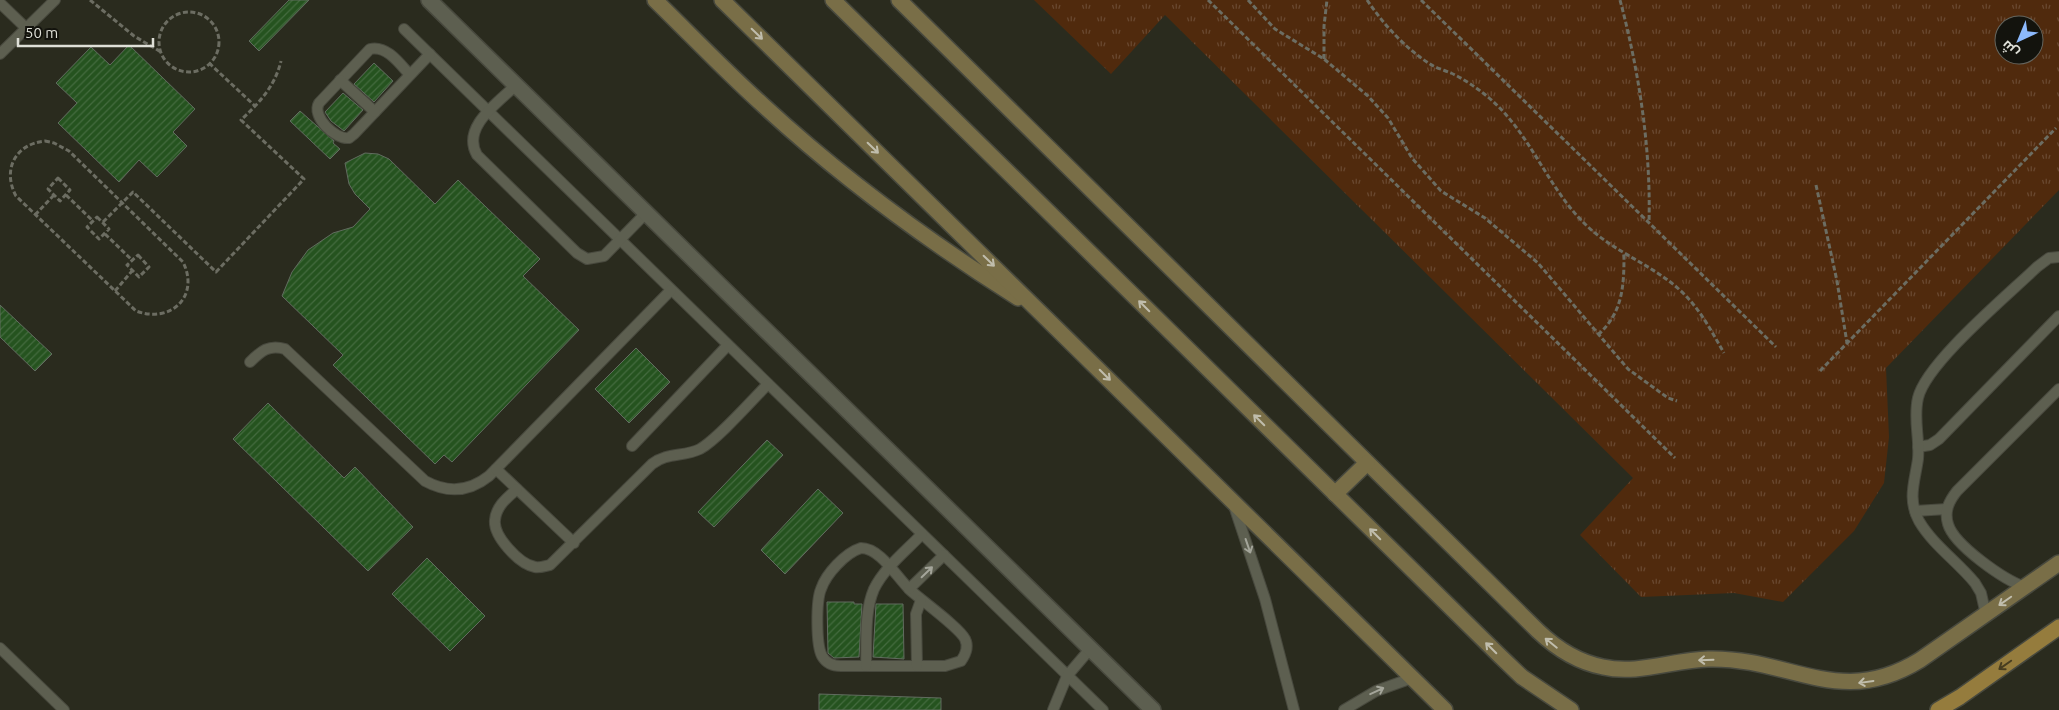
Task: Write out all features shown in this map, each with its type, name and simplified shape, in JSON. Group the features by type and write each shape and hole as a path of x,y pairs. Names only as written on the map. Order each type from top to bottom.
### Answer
{"main road":[{"path":"655,0 763,106 862,189 925,237 1042,313"},
{"path":"722,0 1445,710"},
{"path":"833,0 1500,656 1540,690 1570,710"},
{"path":"899,0 1549,642 1575,658 1605,668 1638,669 1681,661 1735,660 1781,668 1831,682 1859,683 1883,678 1906,669 2059,563"},
{"path":"1335,494 1367,463"},
{"path":"1938,710 1960,697 2059,627"}],"street":[{"path":"430,0 1152,710"}],"lane":[{"path":"0,54 52,1"},
{"path":"0,3 26,28"},
{"path":"404,29 1103,710"},
{"path":"410,74 387,52 374,48 364,54 316,108 318,117 336,134 345,139 352,136 430,54"},
{"path":"340,80 374,112"},
{"path":"516,85 489,112 474,131 472,144 474,150 522,200 582,257 598,259 620,240 646,212"},
{"path":"1986,615 1984,603 1975,583 1927,532 1915,512 1911,488 1918,447 1916,405 1921,386 1931,370 2037,267 2050,258 2059,257"},
{"path":"250,362 259,352 272,347 291,352 417,475 433,486 452,490 462,489 481,482 496,469 671,290"},
{"path":"1918,447 1930,445 1939,439 2059,316"},
{"path":"632,446 728,345"},
{"path":"516,489 497,510 495,526 502,541 522,560 535,567 550,565 652,464 664,456 687,453 701,448 768,384"},
{"path":"2025,587 2001,576 1954,535 1948,523 1947,510 1957,491 2059,389"},
{"path":"496,469 574,543"},
{"path":"1232,500 1265,599 1294,710"},
{"path":"1915,512 1947,510"},
{"path":"866,666 869,605 874,589 889,568 922,534"},
{"path":"860,548 872,550 909,589 962,633 965,638 966,650 961,661 956,664 917,666 835,666 824,660 821,655 818,607 820,590 828,576 850,554 860,548"},
{"path":"909,589 944,555"},
{"path":"917,666 916,614 921,600"},
{"path":"0,648 64,710"},
{"path":"1053,710 1067,676 1090,649"},
{"path":"1344,710 1376,691 1412,678"}],"path":[{"path":"90,0 134,36 161,52"},
{"path":"1208,0 1675,458"},
{"path":"1248,0 1275,29 1324,59 1368,96 1388,118 1412,158 1440,191 1485,218 1538,263 1598,335 1640,379 1668,398 1677,400"},
{"path":"1324,59 1324,26 1327,0"},
{"path":"1367,0 1381,21 1405,44 1431,65 1454,74 1484,94 1506,115 1527,141 1559,192 1584,224 1624,254 1646,265 1683,293 1703,316 1724,353"},
{"path":"1421,0 1776,347"},
{"path":"1620,0 1630,34 1641,108 1650,182 1648,223"},
{"path":"192,12 208,18 217,32 218,49 209,63 202,68 186,71 170,65 161,52 159,43 163,27 175,15 192,12"},
{"path":"103,222 133,192 216,272 304,179 241,120 273,83 281,61"},
{"path":"209,63 255,106"},
{"path":"1820,371 2056,128"},
{"path":"36,142 54,143 62,146 183,262 189,273 187,291 178,305 162,314 153,315 136,311 35,215 16,196 10,180 10,172 16,156 21,150 36,142"},
{"path":"58,178 70,190 66,194 60,201 48,189 58,178"},
{"path":"1816,185 1837,281 1847,343"},
{"path":"66,194 93,221"},
{"path":"35,215 54,195"},
{"path":"98,217 109,229 99,239 87,227 93,221 98,217"},
{"path":"104,234 132,260"},
{"path":"1598,335 1611,323 1620,303 1624,280 1624,254"},
{"path":"138,255 149,267 139,278 132,271 127,266 138,255"},
{"path":"115,291 132,271"}],"green space":[{"path":"1034,0 2059,0 2059,190 1886,368 1889,437 1884,483 1854,531 1783,602 1734,593 1641,597 1580,535 1633,478 1165,15 1111,74"}],"building":[{"path":"289,0 309,0 259,51 249,41"},
{"path":"129,45 195,109 173,132 187,146 157,177 139,160 119,182 58,123 77,103 56,83 91,47 110,65"},
{"path":"374,63 393,81 374,102 354,84"},
{"path":"343,93 363,110 344,131 331,121 325,112"},
{"path":"300,111 334,141 333,143 340,149 330,159 290,121"},
{"path":"365,153 378,154 389,159 435,204 458,180 540,259 523,276 579,330 452,462 444,455 435,464 333,365 343,355 282,296 292,272 308,250 333,233 353,227 370,209 355,194 349,184 345,163"},
{"path":"0,305 52,354 35,371 0,337"},
{"path":"636,348 670,382 629,423 595,389"},
{"path":"268,403 344,478 355,467 413,527 368,571 233,439"},
{"path":"767,440 783,455 714,527 698,512"},
{"path":"818,489 843,513 785,574 761,550"},
{"path":"427,558 485,616 450,651 392,594"},
{"path":"827,602 854,602 854,604 862,604 859,657 834,658 828,653"},
{"path":"876,604 903,604 904,659 873,657"},
{"path":"819,694 941,698 941,710 819,710"}]}
